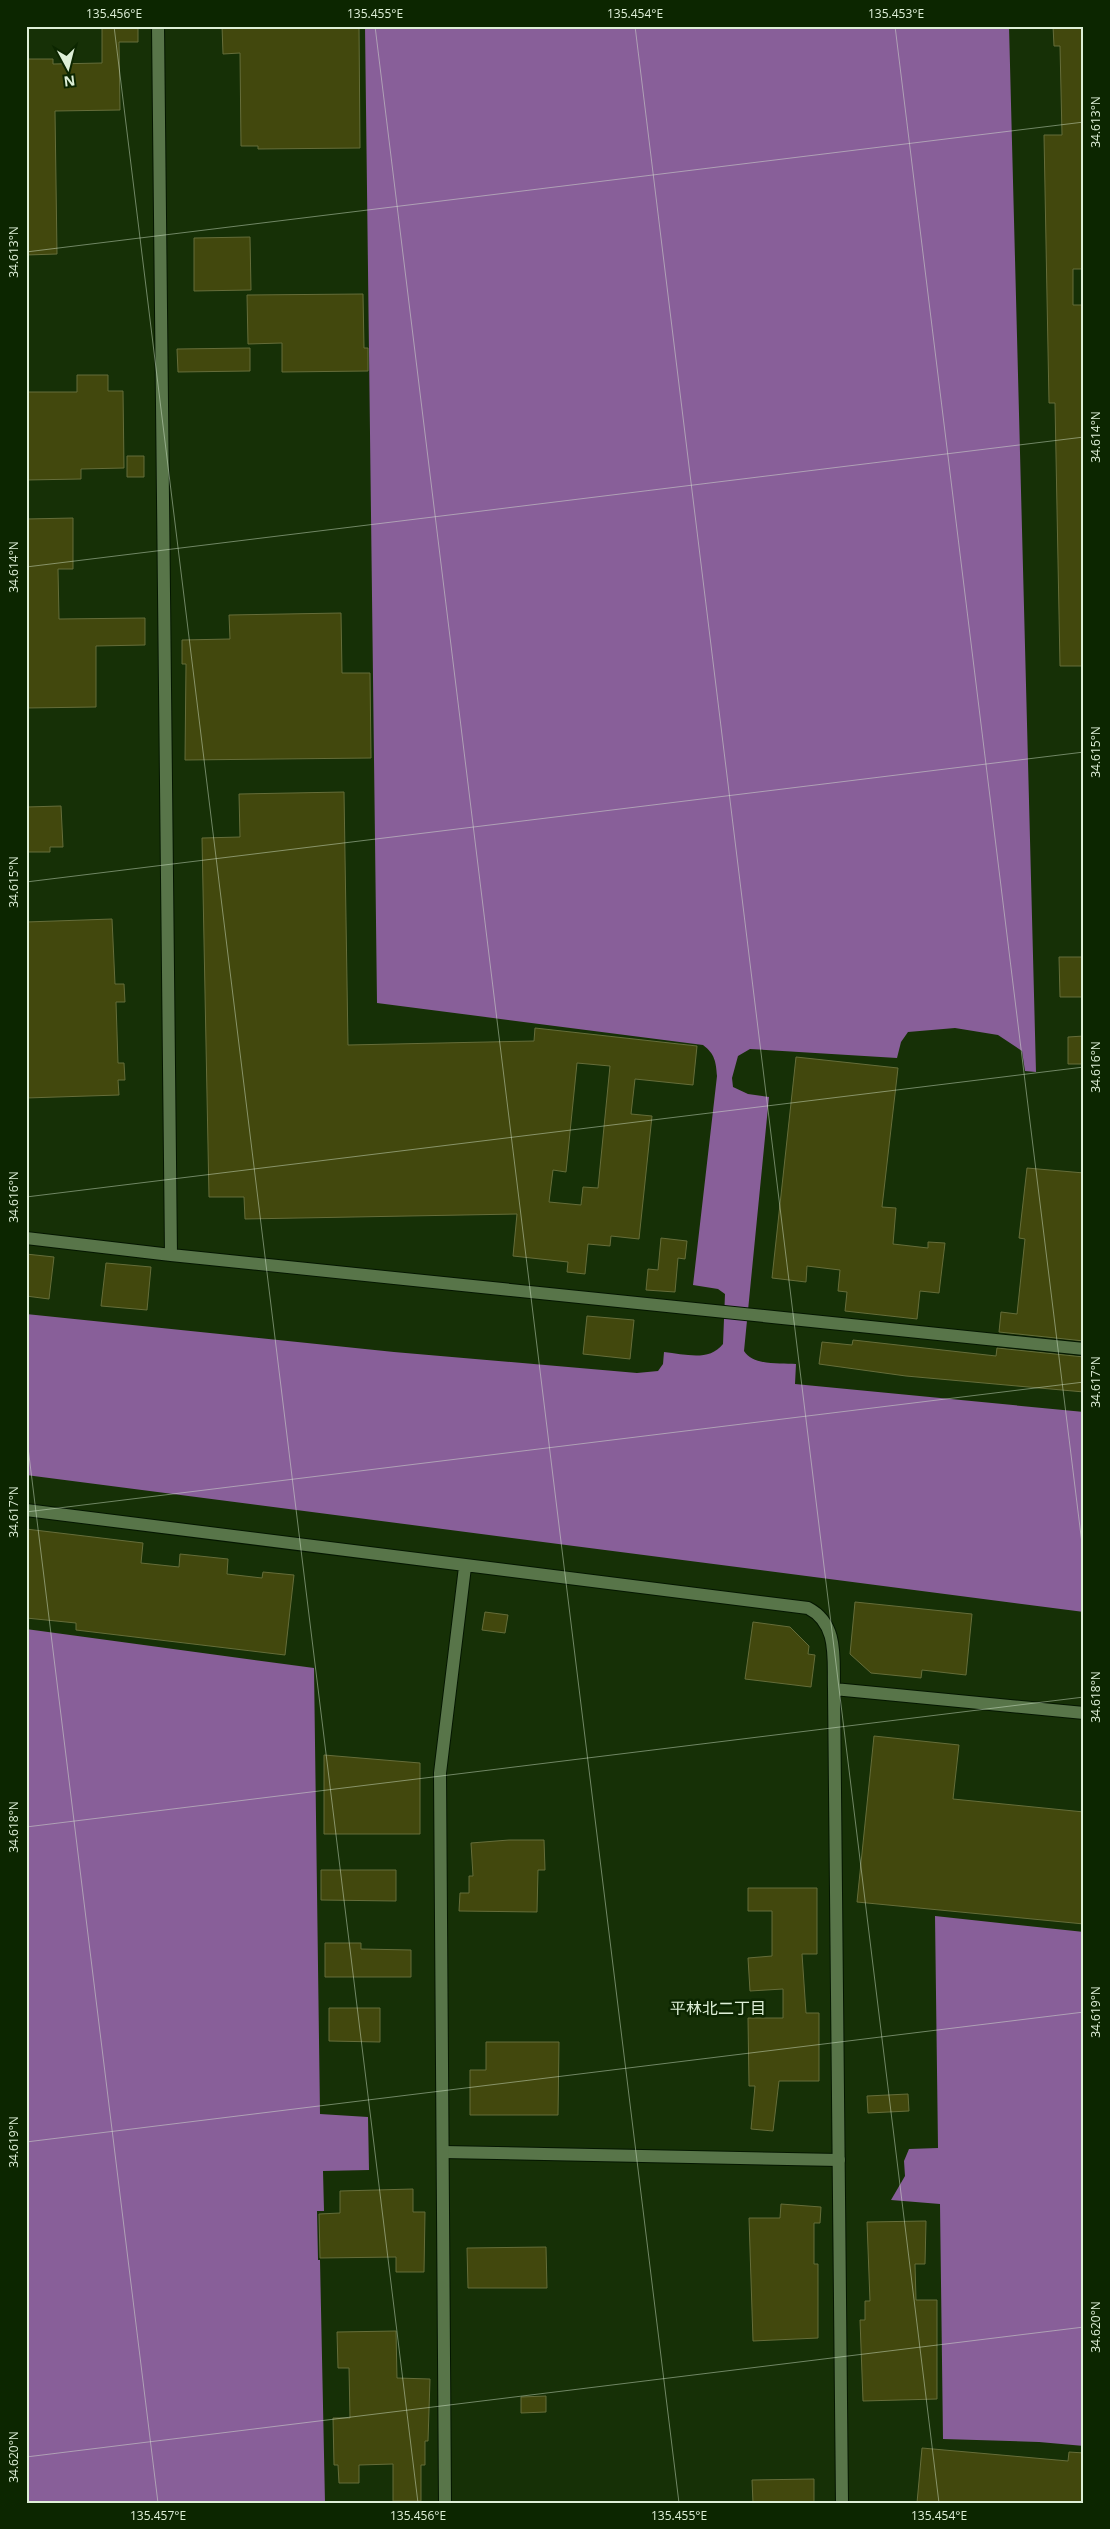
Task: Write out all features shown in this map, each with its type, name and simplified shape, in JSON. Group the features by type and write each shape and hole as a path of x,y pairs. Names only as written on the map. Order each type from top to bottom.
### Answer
{"street":[{"path":"158,26 171,1255"},
{"path":"26,1238 171,1255 1084,1349"},
{"path":"26,1510 465,1567 808,1608 818,1614 831,1632 834,1689 842,2503"},
{"path":"446,2503 440,1773 465,1567"},
{"path":"834,1689 1084,1713"},
{"path":"443,2152 839,2160"}],"shaded area":[{"path":"365,26 1009,26 1036,1072 1025,1071 1022,1051 998,1035 955,1028 908,1032 901,1042 897,1058 750,1049 738,1056 732,1078 733,1087 748,1094 769,1097 744,1351 748,1356 760,1361 796,1364 795,1384 1084,1412 1084,1612 26,1475 26,1314 394,1352 637,1373 658,1371 663,1364 664,1352 696,1356 704,1355 717,1350 723,1344 725,1294 718,1289 693,1285 717,1076 714,1059 707,1048 703,1045 377,1003"},
{"path":"26,1629 314,1668 320,2114 368,2117 369,2170 323,2171 324,2211 317,2211 318,2260 320,2260 325,2503 26,2503"},
{"path":"935,1916 1084,1932 1084,2446 1039,2442 943,2439 940,2204 891,2200 905,2176 904,2161 909,2149 938,2148"}],"building":[{"path":"102,26 138,26 138,42 119,42 120,110 55,111 57,254 26,255 26,59 53,59 53,64 102,63"},
{"path":"222,26 359,26 360,148 258,149 258,146 241,146 240,53 223,54"},
{"path":"1053,26 1084,26 1084,269 1073,269 1073,305 1084,305 1084,666 1060,666 1055,403 1049,403 1044,135 1062,135 1060,46 1054,46"},
{"path":"250,237 251,290 194,291 194,238"},
{"path":"363,294 364,348 368,348 368,371 282,372 282,343 248,344 247,295"},
{"path":"250,348 250,371 178,372 177,349"},
{"path":"77,375 108,375 108,391 123,391 124,468 81,469 81,479 26,480 26,392 77,392"},
{"path":"127,456 144,456 144,477 127,477"},
{"path":"73,518 73,569 58,569 59,619 145,618 145,645 96,646 96,707 26,708 26,519"},
{"path":"341,613 342,673 370,673 371,758 185,760 186,664 182,664 182,640 230,639 229,615"},
{"path":"344,792 348,1045 534,1041 535,1028 697,1046 693,1085 635,1079 631,1114 652,1116 639,1239 611,1236 610,1246 588,1244 585,1274 567,1272 568,1262 513,1256 517,1214 245,1219 244,1197 209,1197 202,838 240,837 239,794","holes":["577,1063 610,1066 598,1188 583,1187 581,1205 549,1202 553,1170 566,1172"]},
{"path":"61,806 63,847 50,847 50,852 26,852 26,807"},
{"path":"112,919 115,984 124,984 125,1002 116,1002 118,1063 124,1063 125,1080 118,1080 119,1095 26,1098 26,922"},
{"path":"1059,957 1084,957 1084,997 1060,997"},
{"path":"1084,1036 1084,1064 1068,1064 1068,1037"},
{"path":"796,1057 898,1068 882,1207 896,1208 893,1244 928,1248 928,1242 945,1243 939,1293 920,1291 917,1319 845,1311 847,1292 838,1291 840,1270 807,1266 806,1282 772,1278"},
{"path":"1027,1168 1084,1173 1084,1341 999,1332 1001,1312 1017,1314 1025,1239 1019,1238"},
{"path":"661,1238 687,1241 685,1259 678,1258 675,1292 646,1290 648,1269 658,1270"},
{"path":"26,1254 54,1257 49,1299 26,1296"},
{"path":"106,1263 151,1267 147,1310 101,1306"},
{"path":"587,1316 634,1320 630,1359 583,1354"},
{"path":"853,1340 996,1356 997,1348 1084,1357 1084,1392 906,1376 819,1364 822,1342 852,1345"},
{"path":"26,1529 143,1543 141,1563 179,1567 180,1554 228,1559 227,1574 262,1578 263,1572 294,1575 285,1655 76,1630 76,1623 26,1618"},
{"path":"855,1602 972,1614 966,1675 922,1670 921,1678 871,1673 850,1654"},
{"path":"485,1612 508,1615 505,1633 482,1630"},
{"path":"753,1622 790,1627 809,1646 808,1654 815,1655 811,1687 745,1679"},
{"path":"874,1736 959,1745 953,1799 1084,1812 1084,1924 857,1902"},
{"path":"324,1755 420,1763 420,1834 324,1834"},
{"path":"544,1840 545,1870 538,1870 537,1912 459,1911 460,1893 469,1893 469,1876 473,1876 471,1843"},
{"path":"321,1870 396,1870 396,1901 321,1900"},
{"path":"748,1888 817,1888 817,1954 802,1954 806,2013 819,2013 819,2081 779,2081 773,2131 751,2129 755,2086 749,2086 748,2018 783,2018 783,1989 750,1991 748,1958 772,1956 772,1911 748,1911"},
{"path":"325,1943 361,1943 361,1949 411,1950 411,1977 325,1977"},
{"path":"329,2008 380,2008 380,2042 329,2041"},
{"path":"486,2042 559,2042 558,2115 470,2115 470,2070 486,2070"},
{"path":"908,2094 909,2111 868,2113 867,2096"},
{"path":"413,2189 413,2212 425,2212 424,2272 396,2272 396,2257 320,2258 319,2214 340,2213 340,2191"},
{"path":"781,2204 821,2207 820,2223 814,2223 814,2264 818,2264 818,2338 753,2341 749,2218 780,2218"},
{"path":"926,2221 925,2264 915,2264 916,2300 937,2300 937,2399 863,2401 860,2320 865,2320 865,2301 870,2301 867,2222"},
{"path":"546,2247 547,2288 468,2288 467,2248"},
{"path":"396,2331 397,2378 430,2379 428,2441 425,2441 425,2465 421,2465 421,2501 393,2501 393,2464 359,2465 359,2483 339,2483 338,2465 334,2465 333,2418 350,2418 349,2368 338,2368 337,2332"},
{"path":"546,2396 546,2412 521,2413 521,2397"},
{"path":"922,2448 1068,2461 1069,2452 1084,2453 1084,2503 917,2503"},
{"path":"814,2479 814,2503 753,2503 752,2480"}],"district":[{"name":"平林北二丁目","path":"718,2008"}]}
